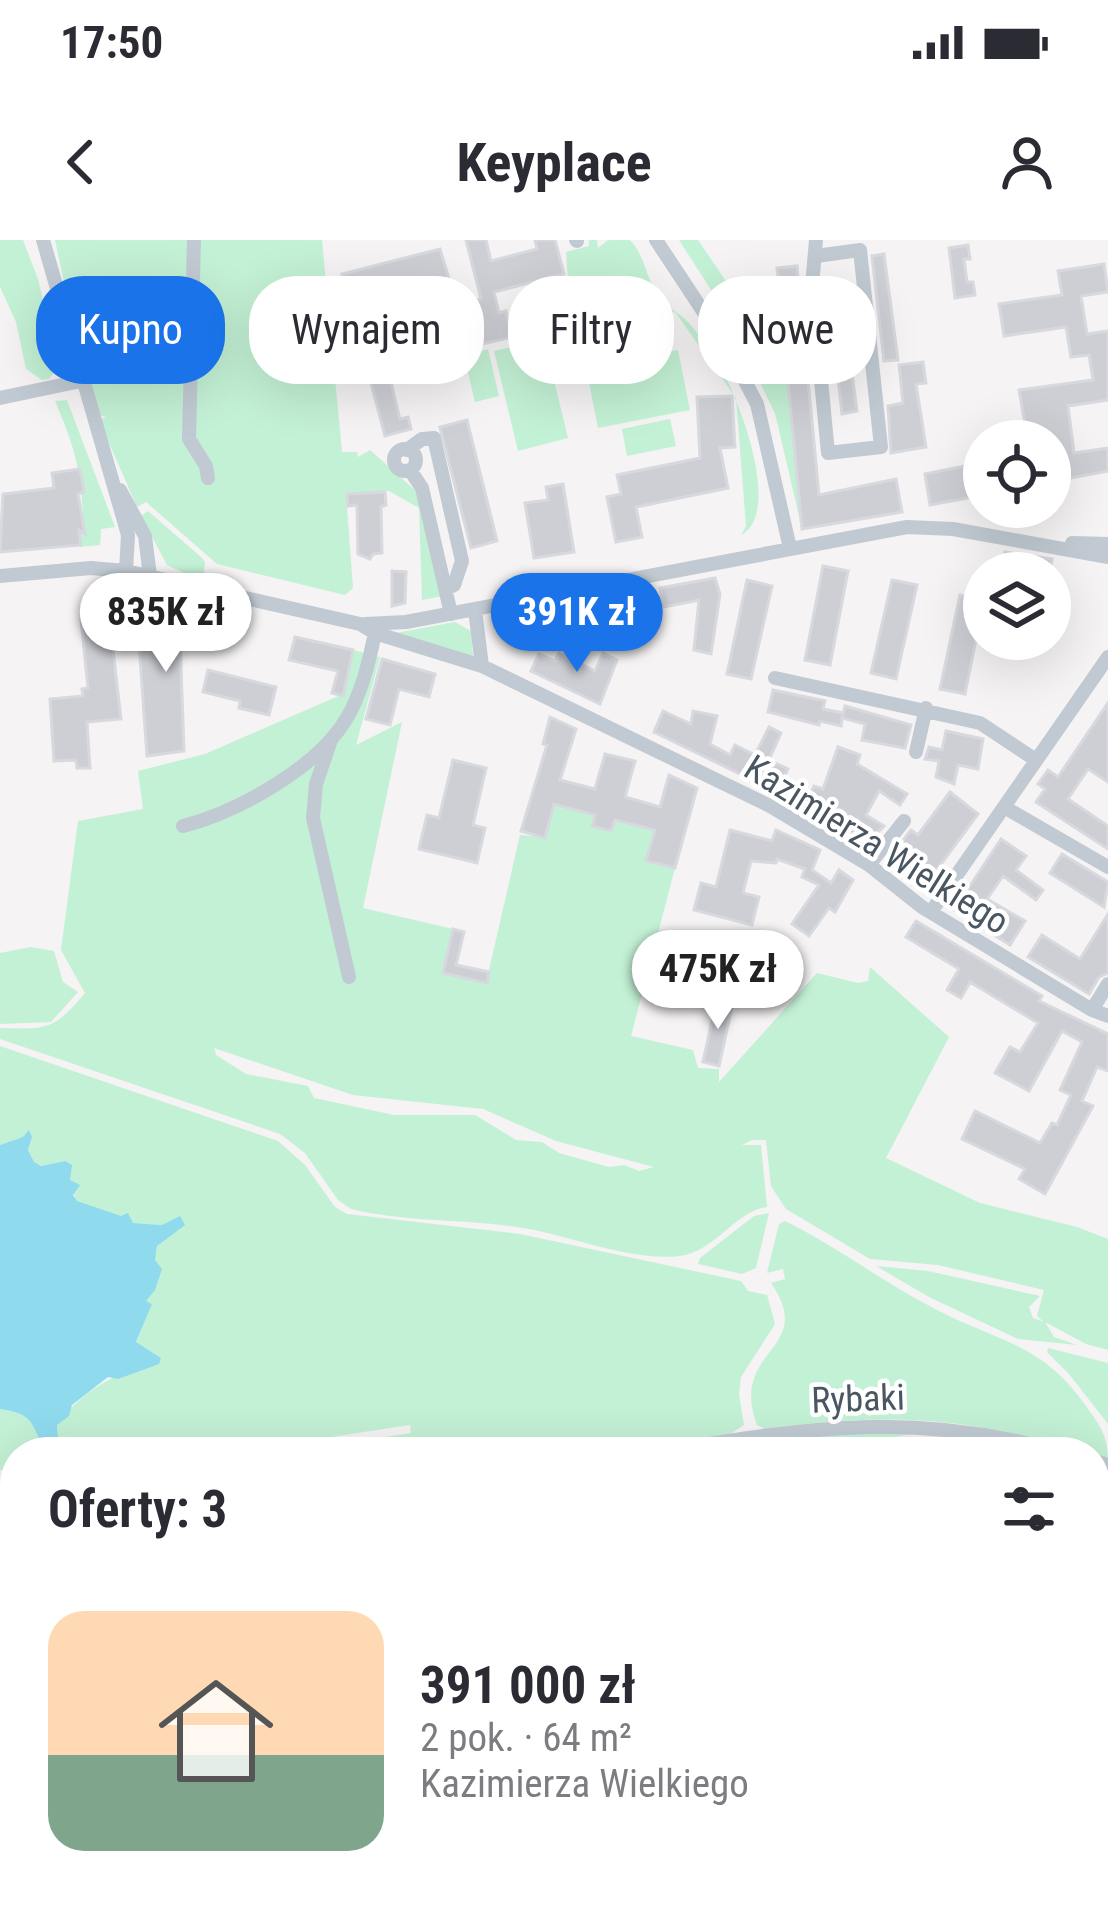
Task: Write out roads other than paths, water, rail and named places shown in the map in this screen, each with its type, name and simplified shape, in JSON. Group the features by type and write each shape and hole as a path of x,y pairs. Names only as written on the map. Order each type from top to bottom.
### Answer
{"street":[{"path":"43,240 58,276"},
{"path":"194,240 189,439 208,478"},
{"path":"656,240 728,349 757,404 790,548"},
{"path":"816,248 860,250 880,447 828,453 812,286 816,248"},
{"path":"0,398 68,384"},
{"path":"83,384 99,418 108,470 128,535 126,571"},
{"path":"446,589 454,585 462,560 434,438 422,439 398,452 394,462 400,470 410,470 422,488 451,614"},
{"path":"108,470 145,536 150,576"},
{"path":"360,624 406,622 928,526 1043,542 1108,557"},
{"path":"1043,542 1108,544"},
{"name":"Kazimierza Wielkiego","path":"0,576 91,568 126,571 360,624 375,633 482,666 770,806 869,865 931,912 1108,1016"},
{"path":"475,610 482,666"},
{"path":"349,977 313,818 316,784 332,738 354,704 375,633"},
{"path":"931,912 1108,657"},
{"path":"775,678 926,708 991,728 1036,760"},
{"path":"916,752 926,708"},
{"path":"183,826 250,799 332,738"},
{"path":"1004,807 1108,867"},
{"path":"869,865 904,821"},
{"path":"1092,1010 1108,984"},
{"name":"Rybaki","path":"754,1437 873,1424 997,1437"}],"water":[{"path":"29,1130 28,1150 41,1166 65,1161 72,1165 70,1180 80,1185 73,1195 77,1201 121,1216 128,1213 133,1223 162,1225 180,1216 185,1225 157,1246 155,1260 162,1269 146,1301 152,1304 136,1342 161,1358 159,1364 118,1379 108,1377 72,1405 69,1416 57,1425 58,1437 38,1437 25,1417 0,1409 0,1145"}]}
